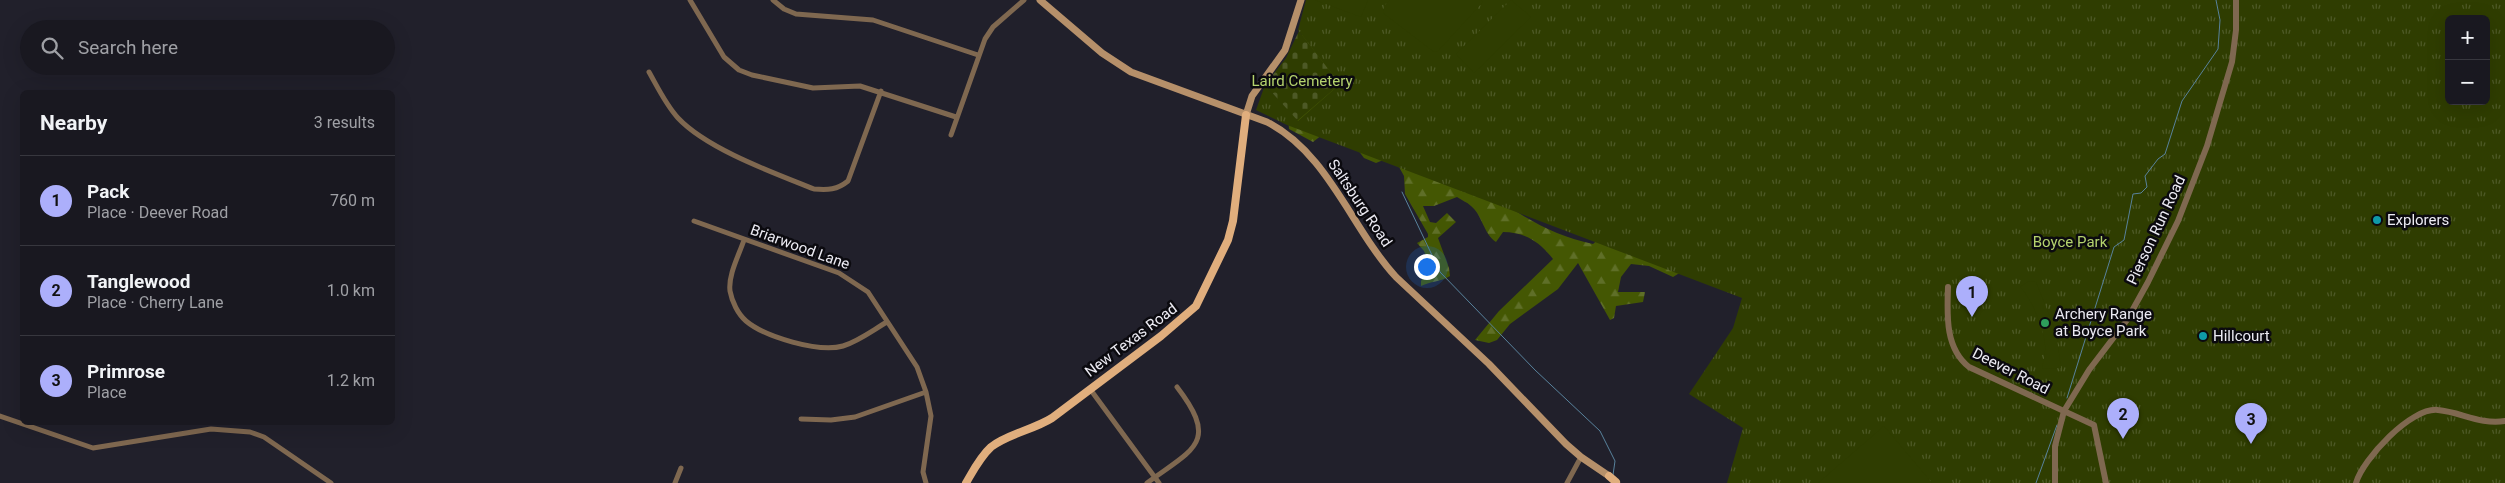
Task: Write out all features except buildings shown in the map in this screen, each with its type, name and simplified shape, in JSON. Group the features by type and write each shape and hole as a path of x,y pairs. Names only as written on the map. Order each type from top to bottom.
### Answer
{"main road":[{"name":"Saltsburg Road","path":"1040,0 1102,53 1131,72 1283,130 1299,142 1316,161 1382,262 1495,369 1581,457 1616,482"},
{"name":"New Texas Road","path":"966,483 992,447 1044,423 1187,316 1196,306 1224,248 1233,222 1246,115 1252,96 1285,50 1301,0"}],"street":[{"path":"690,0 724,57 739,70 752,75 814,88 852,85 881,90 956,117"},
{"path":"773,0 784,9 796,14 873,20 978,55"},
{"path":"951,135 978,55 993,27 1024,0"},
{"name":"Pierson Run Road","path":"2055,483 2055,446 2064,412 2088,370 2127,320 2178,221 2207,146 2232,62 2236,30 2236,0"},
{"path":"649,72 671,109 695,132 747,162 814,189 824,190 832,190 848,181 881,90"},
{"name":"Briarwood Lane","path":"694,221 850,279 868,292 917,367 926,392 931,416 923,472 926,483"},
{"path":"744,240 731,280 730,290 736,309 744,320 756,328 819,349 843,346 887,322"},
{"name":"Deever Road","path":"1948,287 1947,310 1951,343 1961,361 1969,367 2094,426 2106,483"},
{"path":"1148,483 1185,456 1198,439 1199,423 1196,415 1177,387"},
{"path":"1090,389 1159,483"},
{"path":"801,419 831,420 848,418 926,392"},
{"path":"2356,483 2361,468 2368,458 2405,424 2426,411 2436,409 2469,419 2496,423 2505,421"},
{"path":"0,416 20,423"},
{"path":"26,425 93,448 211,429 250,432 264,437 331,483"},
{"path":"1567,483 1581,457"},
{"path":"675,483 681,468"}],"green space":[{"name":"Boyce Park","path":"1306,0 2505,0 2505,483 1727,483 1743,428 1689,394 1733,328 1742,298 1287,125 1256,110 1265,85 1298,121 1340,84 1298,30"},
{"path":"1315,0 1368,0 1361,17"},
{"path":"1390,0 1481,0 1483,2 1438,51 1434,52 1383,13 1384,6"},
{"path":"1511,0 1531,17 1474,73 1456,54"},
{"path":"1302,27 1456,165 1519,213 1567,237 1593,244 1601,237 1694,264 1673,277 1649,266 1631,264 1621,277 1618,292 1645,292 1643,302 1616,306 1614,318 1610,320 1578,263 1558,289 1510,324 1497,340 1489,343 1475,340 1499,311 1553,259 1537,243 1525,236 1503,232 1496,242 1488,234 1475,210 1468,203 1457,197 1434,206 1423,206 1430,222 1436,223 1447,213 1456,222 1438,238 1450,276 1421,286 1421,281 1430,266 1424,251 1417,243 1428,237 1428,234 1405,194 1404,176 1393,156 1376,163 1364,158 1355,146 1327,131 1313,142 1289,129 1288,116 1294,106 1339,85 1302,36"},
{"name":"Laird Cemetery","path":"1299,31 1340,84 1297,121 1265,85 1286,58"},
{"name":"Archery Range at Boyce Park","path":"2029,281 2036,282 2056,332 2061,368 2042,369 2045,354 2044,338 2036,314 2020,287"},
{"path":"1884,426 1932,483 1818,483"}],"waterway":[{"path":"2067,398 2114,247 2124,240 2133,194 2141,193 2147,187 2145,176 2158,159 2165,154 2182,101 2218,49 2220,20 2216,0"},
{"path":"1402,192 1440,272 1535,370 1600,431 1615,461 1613,475"},
{"path":"2036,483 2057,425"}],"place":[{"name":"Explorers","path":"2377,220"},
{"name":"Pack","path":"1972,317"},
{"name":"Archery Range at Boyce Park","path":"2045,323"},
{"name":"Hillcourt","path":"2203,336"},
{"name":"Tanglewood","path":"2123,439"},
{"name":"Primrose","path":"2251,444"}]}
